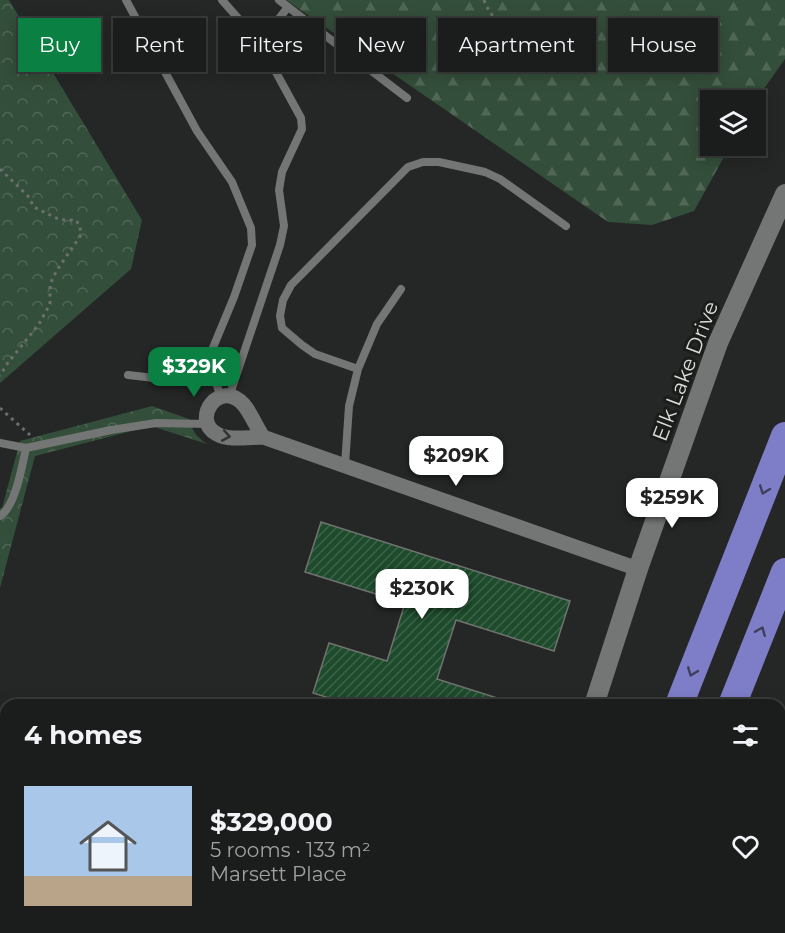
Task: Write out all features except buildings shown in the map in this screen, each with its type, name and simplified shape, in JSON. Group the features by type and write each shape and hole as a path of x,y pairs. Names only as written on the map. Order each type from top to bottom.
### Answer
{"highway":[{"path":"681,699 785,436"},
{"path":"734,699 785,572"}],"street":[{"name":"Elk Lake Drive","path":"596,699 638,569 718,343 785,194"},
{"path":"263,437 244,405 234,398 225,396 213,401 207,409 210,429 217,435 227,438 263,437 638,569"}],"lane":[{"path":"126,0 196,131 232,182 251,228 252,245 212,350 211,371 225,396"},
{"path":"222,0 238,18"},
{"path":"279,0 407,98"},
{"path":"279,18 288,7"},
{"path":"225,396 280,245 284,226 279,190 282,172 302,129 301,118 276,72"},
{"path":"358,369 315,354 282,328 280,316 283,300 291,285 408,167 423,162 439,162 485,172 500,179 566,226"},
{"path":"345,465 349,406 358,369 377,324 401,289"},
{"path":"128,375 163,379 211,371"},
{"path":"0,443 26,448 156,423 208,423"},
{"path":"0,516 5,513 11,501 26,448"}],"path":[{"path":"484,0 488,11 496,18"},
{"path":"0,169 28,196 34,207 56,218 76,220 81,235 50,284 50,304 39,324 7,363 0,376"},
{"path":"0,408 31,435"}],"green space":[{"path":"0,0 9,0 20,18 18,18 18,72 53,72 142,220 131,269 0,383"},
{"path":"286,0 785,0 785,59 763,90 700,90 700,156 724,156 694,211 652,225 608,222 390,72 426,72 426,18 336,18 336,34 324,26 324,18 312,18"},
{"path":"152,406 189,419 195,433 207,444 151,426 35,456 0,588 0,508 2,508 20,441"}]}
